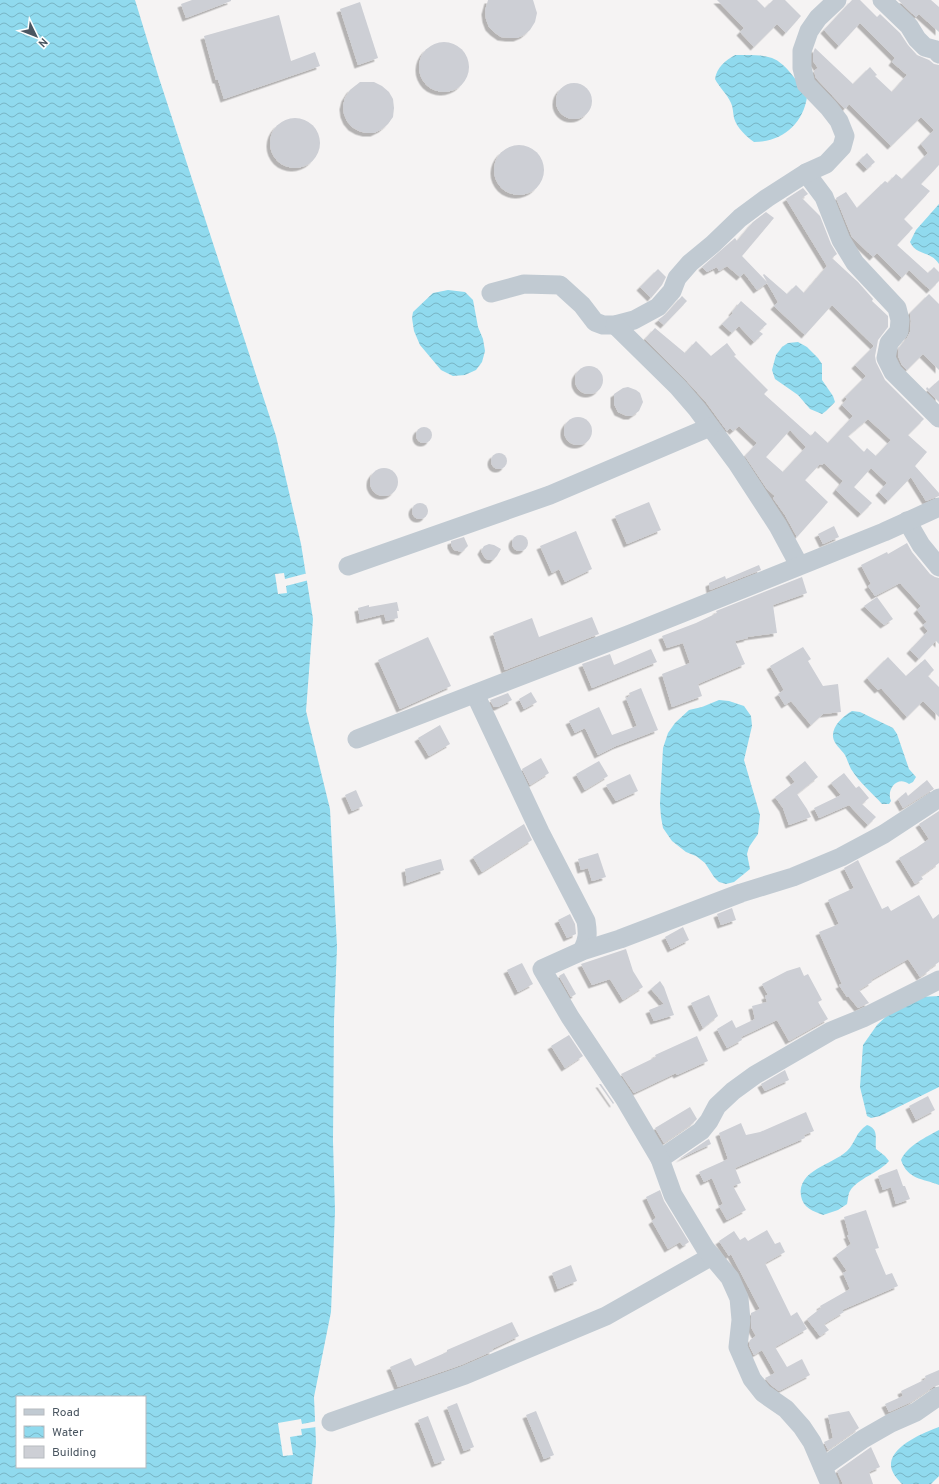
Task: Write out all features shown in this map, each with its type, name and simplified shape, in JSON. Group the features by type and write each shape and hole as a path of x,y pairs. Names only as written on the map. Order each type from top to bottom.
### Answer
{"street":[{"path":"491,294 524,284 560,285 582,305 595,322 603,325 615,325 634,320 658,307 672,291 677,278 690,263 740,218 806,172 826,164 842,147 845,136 839,121 806,84 802,68 802,51 809,32 818,18 837,0"},
{"path":"882,0 909,26 917,39 925,47 936,50 939,54"},
{"path":"806,172 824,197 841,240 855,263 897,308 900,320 899,331 889,343 886,358 893,372 939,418"},
{"path":"615,325 697,409 737,463 778,526 799,565"},
{"path":"348,566 550,495 710,427"},
{"path":"357,739 630,634 884,532 939,507"},
{"path":"907,521 921,545 939,567"},
{"path":"475,694 540,832 586,921 588,933 587,943 582,950"},
{"path":"939,798 884,834 841,857 793,877 741,893 620,939 582,950 542,969 570,1017 624,1098 660,1159 674,1195 705,1248 730,1278 739,1298 740,1320 738,1347 752,1379 763,1393 786,1409 802,1427 812,1442 827,1476 863,1439 891,1423 916,1412 939,1396"},
{"path":"660,1159 701,1132 717,1106 733,1091 756,1075 831,1031 863,1018 939,980"},
{"path":"331,1422 465,1375 606,1316 712,1256"}],"water":[{"path":"0,0 135,0 276,436 301,544 313,619 306,711 330,809 337,947 334,1020 333,1141 335,1211 331,1312 314,1397 316,1443 312,1484 0,1484"},
{"path":"735,55 754,55 772,58 787,69 801,87 807,97 805,107 796,123 790,130 774,139 754,142 737,125 731,103 715,79 722,65"},
{"path":"939,204 939,264 933,257 914,248 910,242 916,230"},
{"path":"448,290 465,292 473,300 478,327 483,339 485,351 482,362 476,370 465,375 453,376 441,370 420,345 414,331 412,318 413,312 433,293"},
{"path":"798,342 807,347 822,364 822,380 833,396 835,402 822,414 810,409 798,395 775,379 772,370 776,355 782,347 788,343"},
{"path":"719,700 729,701 744,706 751,716 752,726 744,760 760,815 758,834 749,847 747,854 750,869 734,882 726,884 719,882 714,877 705,863 696,856 686,852 672,841 663,828 660,804 663,748 668,733 675,723 689,710 702,707"},
{"path":"852,711 860,712 893,728 897,734 909,769 916,777 913,782 909,784 900,781 891,788 891,801 889,804 882,804 858,778 851,769 845,755 834,740 833,733 836,725"},
{"path":"939,996 939,1087 880,1116 871,1118 867,1116 860,1087 863,1045 877,1025 891,1012 920,997"},
{"path":"867,1125 875,1131 876,1149 889,1161 880,1169 853,1187 849,1192 847,1204 838,1210 823,1215 806,1206 801,1196 801,1187 804,1180 817,1169 841,1156 847,1151 860,1131"},
{"path":"939,1130 939,1185 912,1175 904,1167 901,1160 912,1146"},
{"path":"939,1427 939,1476 931,1484 902,1484 896,1477 891,1466 893,1456 897,1450 910,1440"}],"pier":[{"path":"284,573 285,579 308,573 309,580 286,586 287,593 278,594 275,574"},
{"path":"301,1419 302,1424 317,1421 317,1427 301,1429 302,1435 290,1437 293,1455 283,1456 278,1423"}],"building":[{"path":"192,0 231,1 186,18 181,4"},
{"path":"488,0 533,0 537,13 535,22 530,30 524,35 517,38 501,37 489,27 486,19 485,11"},
{"path":"717,0 757,0 765,8 773,0 785,0 801,16 786,33 777,24 754,47 740,32 744,28"},
{"path":"852,0 860,0 877,17 880,14 900,33 917,55 939,65 939,165 921,184 930,191 904,219 913,228 897,245 928,273 934,267 939,272 939,281 930,290 909,270 902,278 877,253 873,257 852,237 836,198 846,192 857,208 885,181 888,183 896,174 902,179 928,153 921,144 934,130 921,117 891,146 849,104 845,109 816,78 814,71 818,68 813,61 813,53 815,48 853,84 870,67 877,75 875,76 892,92 907,75 892,62 895,58 860,23 839,46 824,30"},
{"path":"898,0 931,0 939,7 939,32 919,14 916,17"},
{"path":"360,2 378,58 358,65 340,9"},
{"path":"279,15 291,61 315,52 320,66 224,99 218,80 216,80 204,36"},
{"path":"449,42 454,43 462,49 468,57 468,77 462,85 454,91 439,92 434,91 426,85 420,77 419,62 420,57 426,49 434,43"},
{"path":"360,82 374,82 382,86 389,92 393,99 393,117 388,124 374,133 366,133 352,127 344,114 343,106 345,98 350,90"},
{"path":"574,83 587,88 592,101 587,114 574,119 561,114 556,101 561,88"},
{"path":"300,118 305,119 313,125 319,133 319,153 313,161 305,167 290,168 285,167 277,161 271,153 270,138 271,133 277,125 285,119"},
{"path":"524,145 529,146 537,152 543,160 543,180 537,188 529,194 514,195 509,194 501,188 495,180 494,165 495,160 501,152 509,146"},
{"path":"867,153 875,162 867,169 859,161"},
{"path":"803,188 808,194 802,198 820,216 831,244 837,254 832,258 858,282 873,299 872,301 888,316 888,327 878,340 875,356 876,362 885,380 924,419 908,435 927,452 915,466 939,493 939,496 926,501 911,477 888,501 879,492 887,483 871,468 854,487 872,503 861,514 836,490 843,481 824,463 822,465 820,464 805,480 828,502 797,537 785,515 773,498 775,496 767,489 745,456 757,443 739,426 733,431 730,428 727,431 706,402 645,339 655,328 685,353 696,341 711,356 727,343 736,355 734,356 768,390 764,394 811,436 815,431 828,443 853,416 842,405 847,399 845,397 866,376 855,365 874,346 832,305 805,335 774,306 778,302 767,283 757,290 744,273 740,277 727,266 719,271 717,267 707,272 702,267 735,238 737,241 753,222 766,212 774,218 742,256 767,282 763,275 764,274 787,294 796,285 804,293 827,266 786,199","holes":["868,419 891,440 876,456 867,448 864,452 848,436","790,430 806,447 783,472 766,457"]},
{"path":"658,269 666,277 662,285 651,298 640,287"},
{"path":"929,294 939,304 939,370 923,354 907,370 902,365 898,356 899,348 910,332 910,313"},
{"path":"682,296 687,301 664,325 658,320 666,314"},
{"path":"741,301 767,324 759,331 763,334 754,342 739,326 732,333 722,324 733,313 732,312"},
{"path":"589,366 599,370 603,380 599,390 589,394 579,390 575,380 579,370"},
{"path":"939,380 939,402 926,389 927,387 929,389"},
{"path":"628,387 640,393 643,402 639,411 632,416 627,416 618,412 614,404 614,394 623,388"},
{"path":"578,417 588,421 592,431 588,441 578,445 568,441 564,431 568,421"},
{"path":"421,427 427,427 432,432 430,441 427,443 421,443 416,438 416,432"},
{"path":"496,453 502,453 507,458 505,467 502,469 496,469 491,464 491,458"},
{"path":"384,468 394,472 398,482 394,492 384,496 374,492 370,482 374,472"},
{"path":"649,502 661,530 627,544 615,516"},
{"path":"417,503 423,503 428,508 426,517 423,519 417,519 412,514 412,508"},
{"path":"834,526 839,537 823,544 818,534"},
{"path":"576,531 592,569 565,582 559,569 552,573 540,546"},
{"path":"517,535 523,535 528,540 526,549 523,551 517,551 512,546 512,540"},
{"path":"464,537 468,546 462,552 454,550 451,545 451,541"},
{"path":"907,543 912,552 930,574 939,578 939,644 936,641 919,659 910,650 928,631 923,625 927,622 917,610 921,606 900,583 875,596 868,586 871,584 861,565 887,552 888,554"},
{"path":"489,544 501,549 493,560 488,560 485,558 481,551 484,546"},
{"path":"759,565 761,570 710,590 709,583 725,576 726,579"},
{"path":"802,577 807,593 773,605 777,633 747,637 748,638 735,641 745,664 698,684 702,696 672,707 662,674 690,663 683,643 667,648 662,636 696,623 717,613 716,611"},
{"path":"877,597 893,619 884,625 864,606"},
{"path":"397,602 399,611 397,611 398,618 386,621 384,614 360,620 358,608 369,605 369,607"},
{"path":"592,617 599,634 505,670 493,633 532,618 539,637"},
{"path":"428,637 451,686 400,709 378,660"},
{"path":"803,647 811,659 808,661 823,686 838,684 841,712 823,714 811,725 791,701 785,705 778,694 784,690 770,666"},
{"path":"651,649 657,662 592,688 582,664 610,654 614,665"},
{"path":"888,657 906,676 925,659 934,670 928,676 939,687 939,717 923,701 907,717 881,688 878,690 867,678"},
{"path":"641,688 658,730 616,746 598,755 585,728 575,733 569,721 599,707 612,735 637,726 626,698 630,696 629,693"},
{"path":"531,692 537,702 524,709 519,699"},
{"path":"508,693 512,700 498,707 494,707 490,700"},
{"path":"440,725 450,744 429,756 418,738"},
{"path":"541,758 549,773 530,785 522,769"},
{"path":"599,761 608,776 585,790 576,774"},
{"path":"805,761 818,777 797,794 811,817 789,825 783,808 775,797 795,782 789,774"},
{"path":"844,773 856,788 859,786 869,798 862,804 876,817 868,825 849,805 819,818 814,808 841,795 831,783"},
{"path":"630,774 638,791 616,801 606,785"},
{"path":"927,780 934,789 903,808 898,799 906,792 908,796"},
{"path":"356,790 363,806 352,811 345,795"},
{"path":"939,811 939,863 921,876 923,879 915,884 899,858 929,839 919,824"},
{"path":"524,824 532,840 482,872 473,857"},
{"path":"598,853 606,877 592,881 588,868 581,870 578,859"},
{"path":"441,859 444,870 407,883 405,869"},
{"path":"858,860 882,909 888,906 891,911 919,895 933,919 939,914 939,962 920,977 908,959 871,980 872,982 859,990 869,1003 858,1008 849,997 847,997 839,985 842,984 819,932 839,924 828,900 854,888 844,868"},
{"path":"732,908 736,920 721,925 717,914"},
{"path":"570,914 575,924 576,934 567,938 558,920"},
{"path":"683,927 689,940 671,949 665,937"},
{"path":"626,949 633,971 643,987 623,1000 610,979 592,985 581,964"},
{"path":"522,963 533,984 518,992 507,970"},
{"path":"800,967 804,976 808,974 822,1000 818,1002 828,1019 789,1041 777,1020 741,1037 742,1040 727,1048 717,1029 732,1020 736,1028 755,1019 752,1006 767,1002 765,996 768,995 762,984 787,971"},
{"path":"564,973 576,994 571,997 559,976"},
{"path":"660,981 664,987 674,1015 654,1021 649,1010 664,1004 651,989"},
{"path":"709,995 718,1016 703,1028 691,1003"},
{"path":"569,1035 583,1056 565,1068 551,1046"},
{"path":"697,1036 708,1061 677,1075 676,1073 634,1093 621,1074 656,1057 655,1055"},
{"path":"785,1070 789,1080 765,1091 761,1084"},
{"path":"599,1084 601,1084 614,1103 613,1104"},
{"path":"928,1096 935,1110 916,1120 909,1106"},
{"path":"690,1107 697,1119 664,1143 655,1128"},
{"path":"806,1112 814,1131 804,1135 805,1138 735,1168 741,1183 733,1186 746,1210 727,1220 719,1206 723,1204 712,1178 704,1182 699,1172 728,1159 719,1133 741,1123 746,1135 760,1132"},
{"path":"709,1139 711,1144 679,1159 707,1140"},
{"path":"897,1169 903,1186 905,1186 910,1199 896,1204 891,1187 883,1190 878,1176"},
{"path":"660,1190 664,1201 689,1242 683,1246 680,1242 668,1249 652,1221 656,1218 646,1197"},
{"path":"866,1210 879,1248 875,1249 886,1275 892,1273 898,1286 842,1310 844,1312 824,1324 829,1330 820,1336 807,1319 821,1308 820,1306 850,1289 843,1273 847,1271 836,1255 851,1244 847,1235 849,1235 844,1217"},
{"path":"767,1230 775,1244 780,1242 785,1252 765,1263 791,1316 797,1312 807,1329 775,1347 787,1367 802,1359 810,1375 779,1391 765,1378 775,1373 762,1350 754,1355 749,1345 750,1340 756,1336 751,1327 751,1313 760,1309 731,1254 729,1256 719,1241 734,1231 740,1240 745,1237 748,1241"},
{"path":"571,1265 577,1281 558,1289 552,1273"},
{"path":"512,1322 519,1336 492,1349 493,1351 461,1365 398,1387 390,1367 411,1358 415,1366 447,1352 447,1350"},
{"path":"939,1370 939,1385 933,1387 911,1402 889,1412 885,1404 903,1396 901,1391 926,1379 925,1376"},
{"path":"457,1403 474,1447 464,1451 447,1407"},
{"path":"536,1411 554,1455 544,1459 526,1415"},
{"path":"849,1411 859,1428 828,1450 824,1442 833,1438 828,1415"},
{"path":"428,1416 445,1460 435,1464 418,1420"},
{"path":"871,1447 880,1467 869,1472 873,1484 843,1484 837,1471"}]}
